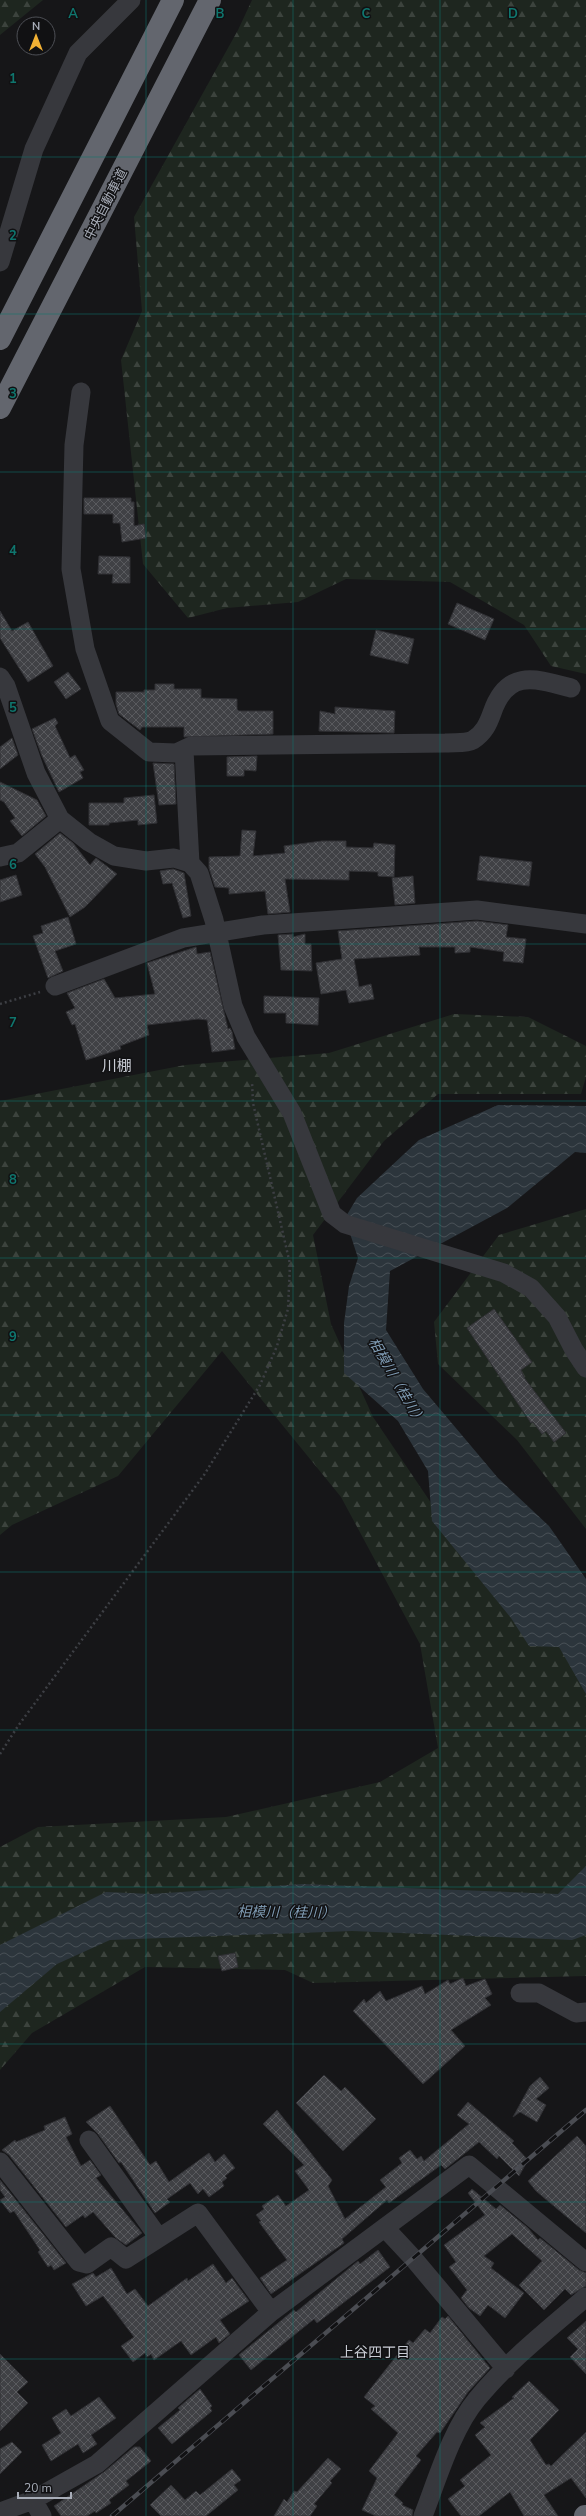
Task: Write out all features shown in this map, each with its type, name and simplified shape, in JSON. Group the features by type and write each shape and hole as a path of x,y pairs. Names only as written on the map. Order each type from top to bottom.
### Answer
{"highway":[{"path":"0,340 173,0"},
{"name":"中央自動車道","path":"0,408 210,0"}],"street":[{"path":"0,262 34,149 78,53 131,0"},
{"path":"81,392 74,445 71,569 85,649 110,721 149,752 176,753 191,746 446,743 472,741 486,729 496,702 507,686 521,678 545,681 571,688"},
{"path":"0,677 6,686 36,773 60,819 89,842 114,856 146,861 174,858 190,862"},
{"path":"184,750 190,862 199,873 217,931 229,992 246,1037 292,1113 332,1214 345,1224 504,1273 531,1288 557,1317 586,1368"},
{"path":"0,857 18,853 60,819"},
{"path":"55,986 183,938 263,924 477,910 586,924"},
{"path":"520,1994 538,1994 576,2013 586,2012"},
{"path":"89,2140 159,2238"},
{"path":"0,2162 79,2262 87,2264 111,2247 126,2259 198,2213 271,2312"},
{"path":"0,2512 38,2508 97,2464 271,2312 469,2165 586,2262"},
{"path":"385,2228 413,2258 506,2369"},
{"path":"423,2516 455,2435 476,2400 506,2369 586,2297"}],"path":[{"path":"0,1004 55,986"},
{"path":"0,1754 18,1726 204,1475 260,1385 276,1346 288,1308 290,1264 253,1103 251,1083"}],"green space":[{"path":"0,0 43,0 23,16 16,16 16,22 0,35"},
{"path":"252,0 586,0 586,674 551,666 524,625 450,582 346,579 298,602 227,608 188,618 143,564 121,360 142,311 134,217 238,30"},
{"path":"454,1014 528,1017 586,1046 586,1077 581,1094 438,1094 384,1141 313,1235 331,1324 373,1417 467,1556 586,1633 586,1976 313,1983 285,1970 145,1967 32,2033 0,2070 0,1847 38,1827 226,1817 380,1782 438,1748 420,1644 341,1497 222,1351 118,1476 12,1525 0,1535 0,1101 185,1065 329,1053"},
{"path":"586,1209 586,1529 517,1440 438,1364 434,1322 499,1235"}],"water":[{"name":"相模川（桂川）","path":"498,1105 586,1106 586,1153 575,1152 507,1208 390,1271 386,1330 423,1389 498,1478 549,1526 586,1579 586,1694 559,1647 529,1646 511,1618 432,1521 428,1471 398,1421 344,1373 344,1323 349,1286 358,1258 345,1218 357,1198 419,1140"},
{"name":"相模川（桂川）","path":"586,1866 586,1935 572,1940 352,1931 110,1940 57,1964 0,2012 0,1945 106,1892 151,1894 303,1884 558,1894"}],"building":[{"path":"84,498 131,498 131,502 134,502 134,526 144,524 146,538 122,542 120,523 113,523 113,514 84,514"},
{"path":"99,556 130,557 130,583 112,583 113,574 98,574"},
{"path":"457,603 494,619 485,640 448,624"},
{"path":"0,611 12,631 28,622 53,666 28,682 0,638"},
{"path":"376,630 414,639 408,664 370,655"},
{"path":"68,672 81,689 66,699 54,682"},
{"path":"155,684 174,684 174,689 201,689 201,698 237,699 237,709 239,711 273,711 273,734 184,737 184,727 142,727 140,730 119,714 116,704 116,692 144,692 144,690 155,690"},
{"path":"335,707 395,711 394,733 319,731 320,711 335,714"},
{"path":"55,718 58,723 55,726 70,758 75,755 84,770 80,772 83,778 59,792 42,756 32,729"},
{"path":"12,738 18,755 0,769 0,747"},
{"path":"257,756 256,771 244,770 244,776 227,776 227,757"},
{"path":"153,763 174,764 176,804 159,805"},
{"path":"0,782 37,800 46,816 22,836 10,821 15,818 4,802 0,800"},
{"path":"154,795 157,823 138,825 138,820 109,823 109,825 89,825 89,803 124,803 124,798"},
{"path":"242,830 256,831 253,856 285,853 284,846 322,841 346,841 346,847 373,848 374,843 395,845 394,877 378,876 378,872 349,871 349,880 285,879 290,912 268,914 265,891 229,894 229,888 215,887 209,868 209,857 240,856"},
{"path":"60,833 73,843 90,865 96,858 117,874 85,907 70,917 45,867 35,854"},
{"path":"480,856 532,862 529,886 477,880"},
{"path":"173,869 184,873 191,916 183,918 172,883 163,884 160,871"},
{"path":"16,875 22,895 0,902 0,880"},
{"path":"413,876 415,903 395,905 392,878"},
{"path":"68,917 76,944 55,951 63,971 48,978 33,936 43,933 41,926"},
{"path":"477,921 508,925 506,937 526,939 523,963 503,961 504,952 470,947 470,952 455,953 455,947 419,947 420,955 354,959 359,987 371,984 374,999 349,1003 346,990 321,994 316,963 342,959 338,931"},
{"path":"293,934 293,937 305,934 305,944 311,944 312,971 281,970 278,935"},
{"path":"196,947 197,954 210,952 228,1029 230,1028 232,1032 235,1049 212,1052 207,1020 198,1019 147,1025 149,1035 120,1046 121,1049 86,1060 75,1024 72,1025 66,1012 75,1008 67,993 104,979 115,998 155,994 147,963"},
{"path":"264,996 319,998 318,1025 286,1023 286,1013 264,1013"},
{"path":"494,1309 532,1362 521,1370 525,1379 566,1433 554,1442 546,1431 542,1434 533,1422 531,1423 467,1328"},
{"path":"235,1953 238,1967 222,1971 218,1956"},
{"path":"463,1978 466,1986 485,1979 492,1994 485,1998 491,2005 451,2030 465,2046 423,2084 353,2011 364,1999 366,2003 380,1991 386,2001 422,1986 425,1994 448,1980 450,1984"},
{"path":"324,2075 341,2091 345,2087 376,2119 343,2151 296,2103"},
{"path":"540,2077 549,2088 536,2099 546,2105 537,2122 520,2112 513,2117 530,2086"},
{"path":"468,2102 514,2141 512,2143 528,2160 519,2176 499,2156 497,2159 479,2142 445,2169 441,2165 389,2203 387,2200 342,2239 344,2243 271,2294 260,2278 287,2260 259,2222 261,2221 256,2215 264,2209 262,2206 278,2195 286,2206 309,2190 295,2171 304,2165 263,2124 277,2110 332,2180 328,2186 345,2219 386,2187 380,2180 402,2163 399,2158 410,2150 417,2159 421,2156 424,2161 469,2124 457,2115"},
{"path":"110,2106 150,2165 156,2161 169,2182 209,2153 215,2162 224,2154 235,2168 225,2176 227,2178 222,2182 224,2186 209,2197 203,2189 198,2194 190,2183 167,2199 170,2202 155,2213 121,2162 119,2163 98,2134 86,2122"},
{"path":"65,2117 72,2134 66,2137 81,2166 90,2160 101,2175 96,2178 142,2233 126,2245 116,2238 93,2212 85,2218 83,2215 66,2227 9,2155 2,2150 15,2140 16,2142 45,2130 44,2126"},
{"path":"577,2136 586,2146 586,2233 536,2191 528,2181"},
{"path":"0,2180 66,2263 54,2270 51,2265 48,2267 38,2252 40,2250 14,2211 10,2213 0,2200 5,2197 0,2190"},
{"path":"472,2189 496,2209 500,2205 528,2228 538,2240 540,2238 579,2270 586,2273 586,2286 571,2295 565,2289 544,2310 519,2285 542,2261 512,2234 484,2256 494,2263 491,2268 524,2293 505,2318 488,2305 480,2316 469,2308 461,2298 467,2290 449,2267 456,2262 444,2245 485,2215 468,2193"},
{"path":"378,2250 390,2267 317,2323 314,2319 251,2370 239,2355 294,2310 296,2312 358,2261 360,2264"},
{"path":"213,2264 226,2283 232,2278 249,2301 220,2320 230,2334 219,2343 216,2337 191,2355 181,2341 154,2360 151,2354 147,2357 145,2353 133,2362 121,2346 134,2337 103,2296 86,2306 72,2284 93,2273 96,2277 111,2268 127,2294 135,2289 148,2306 187,2278 188,2281"},
{"path":"448,2316 490,2368 468,2392 440,2433 437,2432 416,2456 421,2460 394,2495 403,2503 402,2505 413,2510 412,2516 376,2516 362,2510 377,2478 369,2471 398,2433 371,2409 375,2406 364,2397 409,2340 413,2343 425,2329 430,2333 442,2317 445,2319"},
{"path":"586,2321 586,2374 570,2357 578,2349 567,2338"},
{"path":"0,2354 28,2382 17,2392 28,2403 0,2431"},
{"path":"529,2381 559,2410 530,2440 546,2465 549,2464 551,2466 586,2432 586,2498 571,2478 544,2495 558,2516 524,2516 510,2492 479,2516 461,2516 448,2499 465,2486 460,2480 491,2455 475,2435 485,2427 480,2423 514,2398 512,2397"},
{"path":"200,2389 212,2406 210,2408 212,2411 172,2444 158,2428 180,2410 178,2408"},
{"path":"99,2397 116,2418 91,2435 97,2444 83,2453 78,2444 51,2461 42,2445 61,2433 52,2418 66,2409 71,2416"},
{"path":"12,2442 22,2452 0,2474 0,2449"},
{"path":"134,2447 140,2447 151,2461 126,2481 129,2485 109,2500 111,2503 96,2513 95,2511 87,2516 61,2516 54,2506 104,2472"},
{"path":"328,2458 341,2469 330,2481 332,2483 314,2504 317,2506 310,2516 274,2516 284,2499 287,2502 294,2491 297,2492"},
{"path":"232,2469 241,2480 234,2485 238,2490 206,2516 161,2516 150,2505 171,2485 185,2500 196,2491 200,2495"}],"railway":[{"path":"112,2516 586,2110"}],"district":[{"name":"川棚","path":"117,1066"},
{"name":"上谷四丁目","path":"375,2352"}]}
